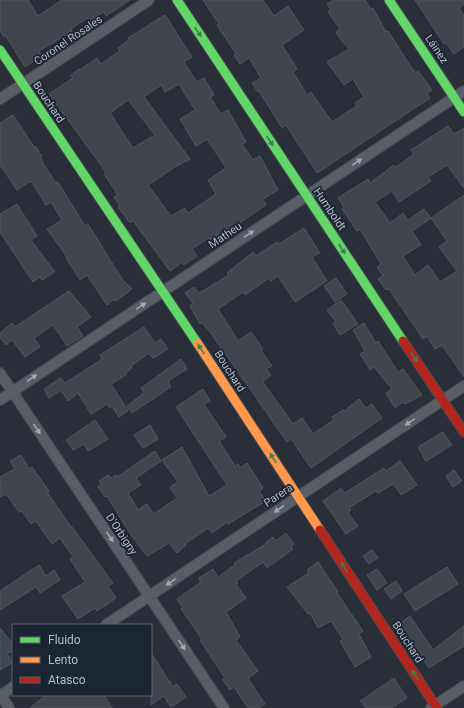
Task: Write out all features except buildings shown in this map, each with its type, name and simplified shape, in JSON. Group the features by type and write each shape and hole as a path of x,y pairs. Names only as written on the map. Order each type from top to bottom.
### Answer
{"street":[{"name":"Coronel Rosales","path":"0,99 149,0"},
{"name":"Humboldt","path":"176,0 464,432"},
{"name":"Láinez","path":"389,0 464,112"},
{"name":"Bouchard","path":"0,50 163,291 434,707"},
{"name":"Matheu","path":"0,400 464,91"},
{"name":"D'Orbigny","path":"0,374 224,708"},
{"name":"Parera","path":"107,624 464,386"},
{"path":"434,707 464,686"},
{"path":"9,708 0,695 12,688"}],"traffic: fast":[{"path":"177,0 403,341"},
{"path":"389,0 464,112"},
{"path":"0,50 198,344"}],"traffic: slow":[{"path":"198,344 320,530"}],"traffic: jam":[{"path":"403,341 464,432"},
{"path":"320,530 437,708"}]}
